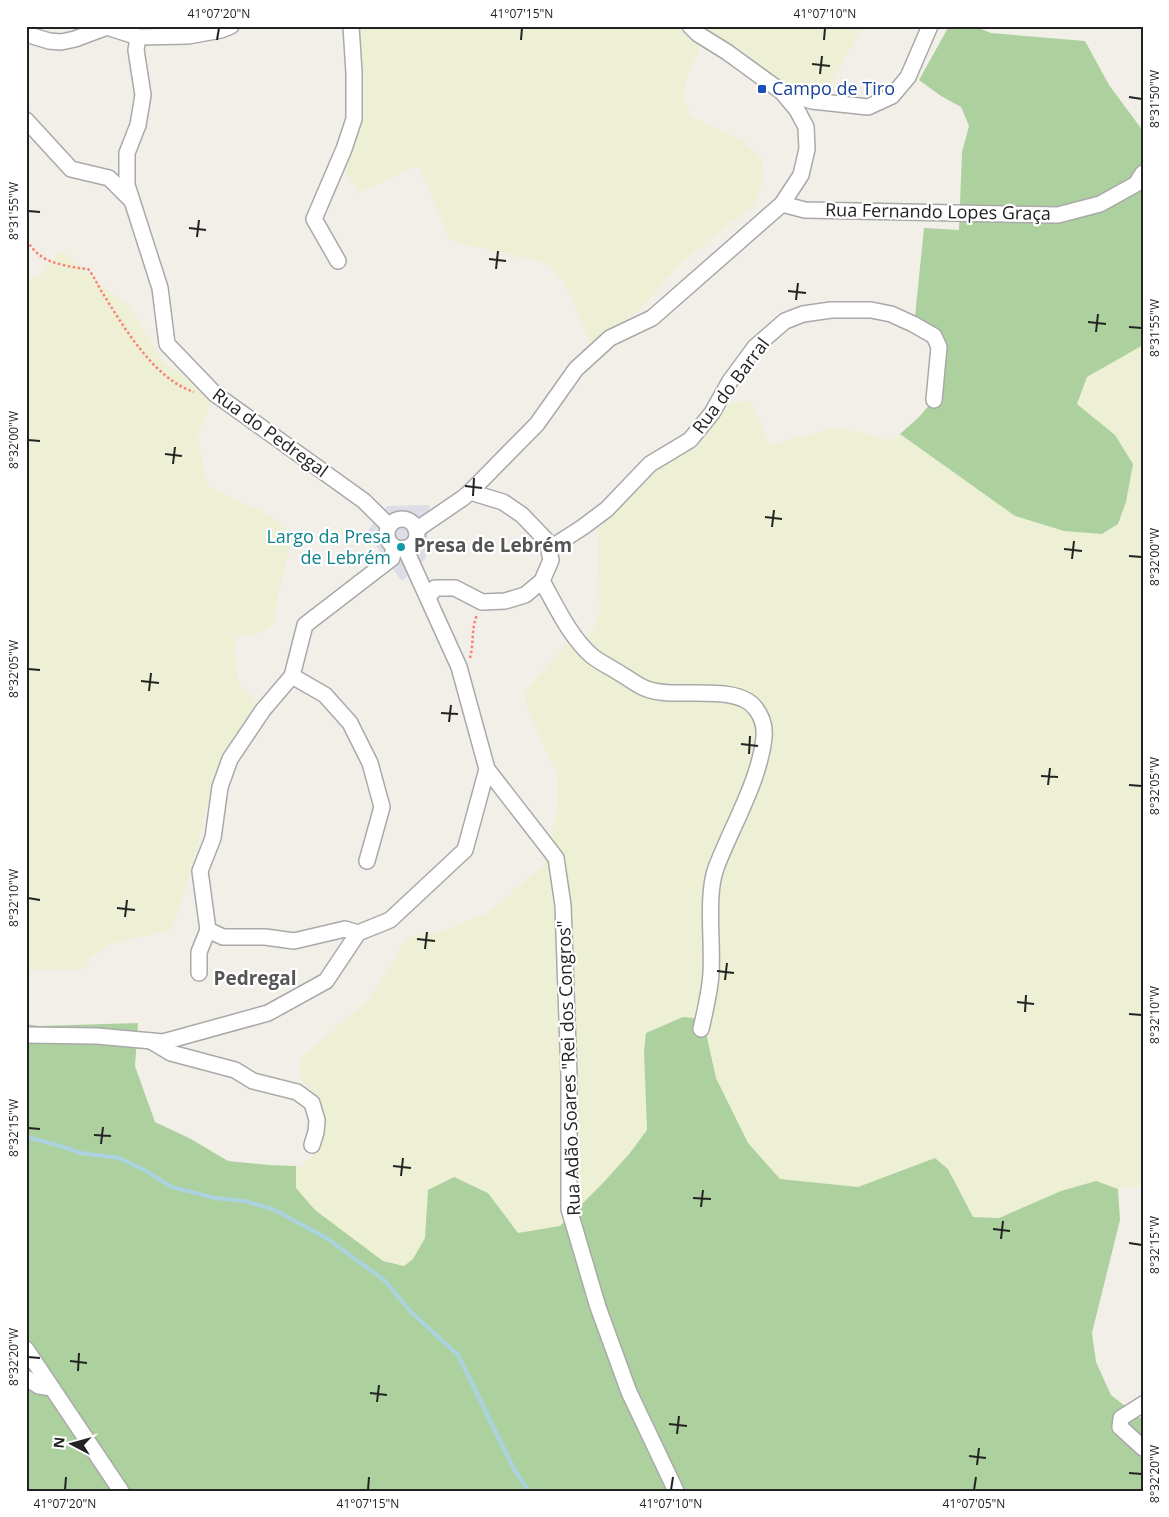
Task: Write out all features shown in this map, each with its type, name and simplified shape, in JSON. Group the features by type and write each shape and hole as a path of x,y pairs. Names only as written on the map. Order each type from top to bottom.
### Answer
{"street":[{"path":"26,34 49,41 61,42 75,39 107,26 138,37 188,36 221,30 231,26"},
{"path":"338,260 314,218 344,149 354,119 351,26"},
{"path":"416,530 470,492 537,424 576,369 610,338 652,318 782,204 801,175 806,149 806,127 797,110 782,92 727,52 698,34 690,26"},
{"path":"782,92 812,101 868,107 892,96 908,77 930,26"},
{"name":"Rua do Pedregal","path":"138,37 136,50 143,95 138,125 127,153 127,185 160,288 167,344 215,394 364,501 389,526"},
{"path":"26,120 71,168 109,178 132,201"},
{"name":"Rua Fernando Lopes Graça","path":"782,204 804,210 1058,214 1100,204 1136,184 1143,173"},
{"name":"Rua do Barral","path":"549,549 607,509 650,464 690,440 712,413 730,381 755,347 785,321 803,314 831,310 871,310 891,314 934,336 939,347 934,400"},
{"path":"428,598 435,588 455,588 482,602 505,601 525,595 542,581 551,560 547,540 522,515 503,502 470,492"},
{"path":"402,519 411,522 416,530 416,539 410,546 400,547 391,544 387,535 389,526 402,519"},
{"path":"26,1035 97,1036 163,1042 268,1013 326,981 358,933 390,920 465,850 487,769 459,667 428,598 400,547"},
{"path":"199,973 200,952 208,930 200,871 213,838 220,787 230,759 263,710 292,676 305,625 392,558 400,547"},
{"path":"542,581 562,617 582,645 594,657 647,689 664,693 691,692 730,695 745,700 755,707 763,722 764,736 760,756 747,795 715,870 712,888 711,976 701,1029"},
{"path":"292,676 325,695 350,723 370,763 382,806 367,861"},
{"name":"Rua Adão Soares \"Rei dos Congros\"","path":"487,769 556,858 564,914 569,1076 569,1209 598,1308 629,1392 676,1491"},
{"path":"208,930 223,937 265,937 294,940 345,929 358,933"},
{"path":"149,1041 171,1053 235,1070 252,1081 297,1092 312,1103 317,1120 312,1145"},
{"path":"26,1349 121,1491"},
{"path":"26,1378 39,1386 52,1388"},
{"path":"1143,1404 1121,1418 1120,1426 1143,1448"}],"path":[{"path":"26,241 41,257 76,268 88,269 127,331 147,357 168,378 185,389 198,393 215,394"},
{"path":"459,667 469,662 473,646 473,624 482,602"}],"green space":[{"path":"356,26 864,26 825,93 799,93 732,56 717,39 700,48 686,78 684,99 691,117 741,139 761,158 764,177 754,205 682,262 640,309 591,345 565,284 547,263 451,241 418,165 358,193 341,163 358,130"},
{"path":"949,26 974,26 991,33 1085,41 1109,85 1143,131 1143,345 1087,377 1077,404 1115,435 1133,464 1126,502 1118,524 1102,534 1064,531 1015,516 900,434 918,418 938,395 944,340 914,326 924,228 959,230 962,152 969,126 961,107 941,96 919,80"},
{"path":"61,249 130,307 163,362 213,396 198,437 207,486 272,516 293,535 277,599 275,622 262,633 236,637 235,653 238,681 256,702 217,770 188,879 172,930 110,944 92,956 84,970 26,970 26,280 41,275"},
{"path":"1143,345 1143,1186 1118,1189 1096,1181 1061,1191 999,1218 973,1217 948,1169 935,1158 858,1187 780,1179 748,1143 716,1078 703,1019 646,1033 644,1052 647,1130 630,1153 603,1183 560,1226 518,1233 488,1193 428,1191 425,1238 413,1259 404,1266 383,1261 315,1210 296,1188 296,1166 302,1167 320,1146 317,1111 313,1092 300,1079 299,1060 370,998 407,938 447,929 488,913 544,864 558,809 558,776 527,709 526,691 565,645 591,635 599,614 598,531 628,486 723,406 751,400 770,445 838,427 893,441 900,434 1015,516 1064,531 1102,534 1118,524 1126,502 1115,435 1077,404 1087,377"},
{"path":"683,1017 703,1019 716,1078 748,1143 780,1179 858,1187 935,1158 948,1169 973,1217 999,1218 1061,1191 1096,1181 1118,1189 1120,1220 1092,1333 1096,1362 1111,1395 1143,1420 1143,1491 26,1491 26,1024 39,1026 138,1023 135,1066 155,1122 191,1139 228,1161 296,1166 296,1188 315,1210 383,1261 404,1266 413,1259 425,1238 428,1190 454,1177 488,1193 518,1233 560,1226 603,1183 630,1153 647,1130 644,1052 646,1033"}],"shaded area":[{"name":"Largo da Presa de Lebrém","path":"430,505 426,558 402,581 366,533 387,506"}],"waterway":[{"path":"26,1137 81,1153 119,1158 146,1171 172,1187 215,1198 244,1201 273,1209 328,1239 384,1280 411,1312 458,1355 514,1469 529,1491"}],"place":[{"name":"Campo de Tiro","path":"762,89"},
{"name":"Largo da Presa de Lebrém","path":"401,547"}],"district":[{"name":"Presa de Lebrém","path":"493,545"},
{"name":"Pedregal","path":"255,978"}]}
